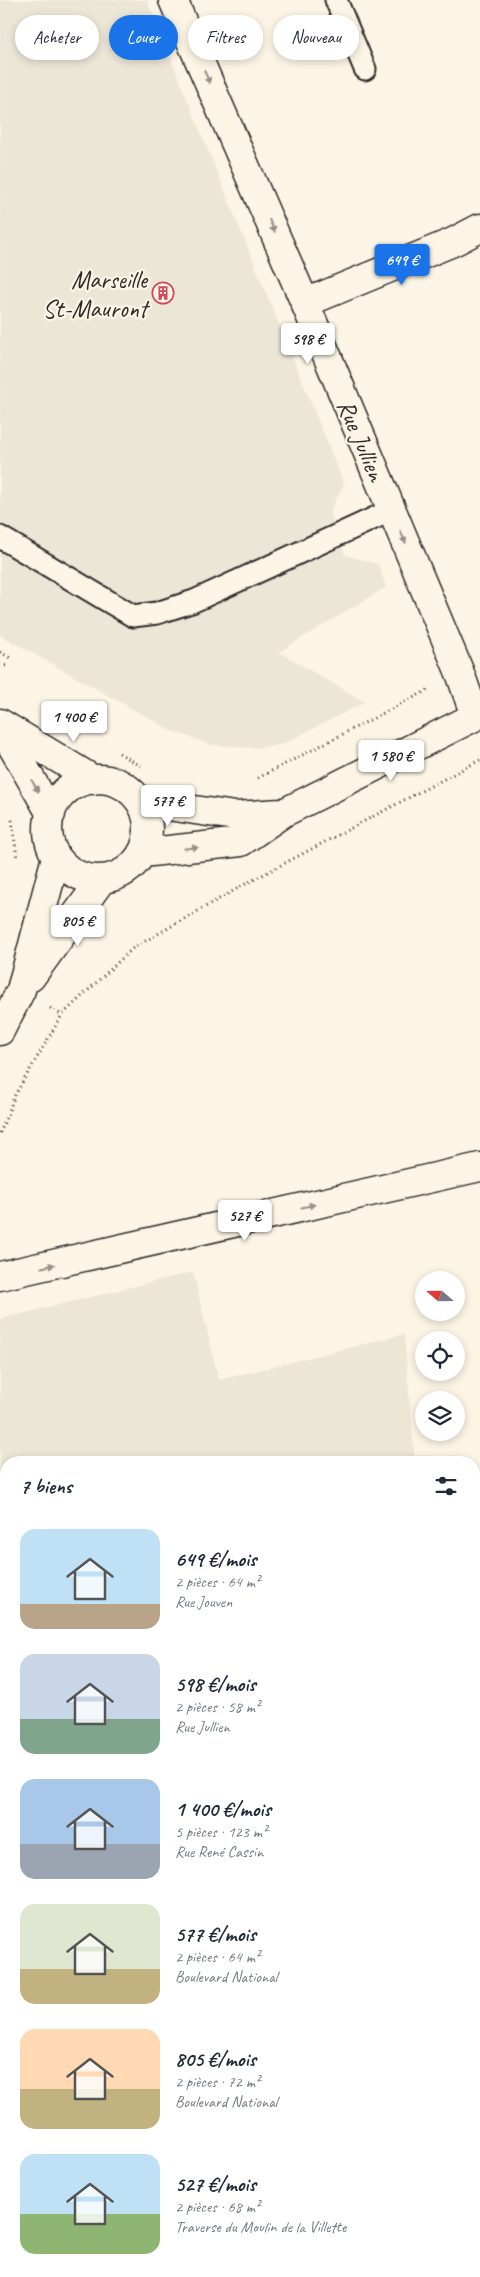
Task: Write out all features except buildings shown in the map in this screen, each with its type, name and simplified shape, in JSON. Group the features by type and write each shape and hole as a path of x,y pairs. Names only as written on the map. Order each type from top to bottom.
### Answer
{"street":[{"name":"Rue Jullien","path":"173,0 305,303 477,715"},
{"path":"305,303 453,242 480,228"},
{"path":"142,853 241,842 283,813 477,715"},
{"path":"0,724 94,780"},
{"path":"0,724 51,814"},
{"path":"94,780 112,781 128,789 141,802 147,819 148,836 142,853 132,866 118,876 102,879 85,878 69,870 56,857 50,843 48,828 51,814 60,797 75,785 94,780"},
{"path":"141,802 235,816 283,813"},
{"path":"21,990 56,857"},
{"path":"0,1031 21,990 102,879"},
{"path":"0,1276 480,1167"}],"lane":[{"path":"336,0 364,69"},
{"path":"0,537 133,616 156,613 194,601 392,510"}],"path":[{"path":"0,652 12,659"},
{"path":"0,665 8,666"},
{"path":"256,779 460,673"},
{"path":"110,750 144,767"},
{"path":"0,1133 16,1095 62,1015 133,948 249,882 480,760"},
{"path":"12,818 18,866"}],"shaded area":[{"path":"0,0 147,0 153,15 109,15 109,60 171,60 344,484 330,511 345,555 378,564 386,587 279,652 365,702 281,745 253,748 212,745 172,731 0,635"},
{"path":"193,1272 219,1380 404,1334 414,1456 0,1456 0,1319"}],"place":[{"name":"Marseille St-Mauront","path":"163,293"}]}
